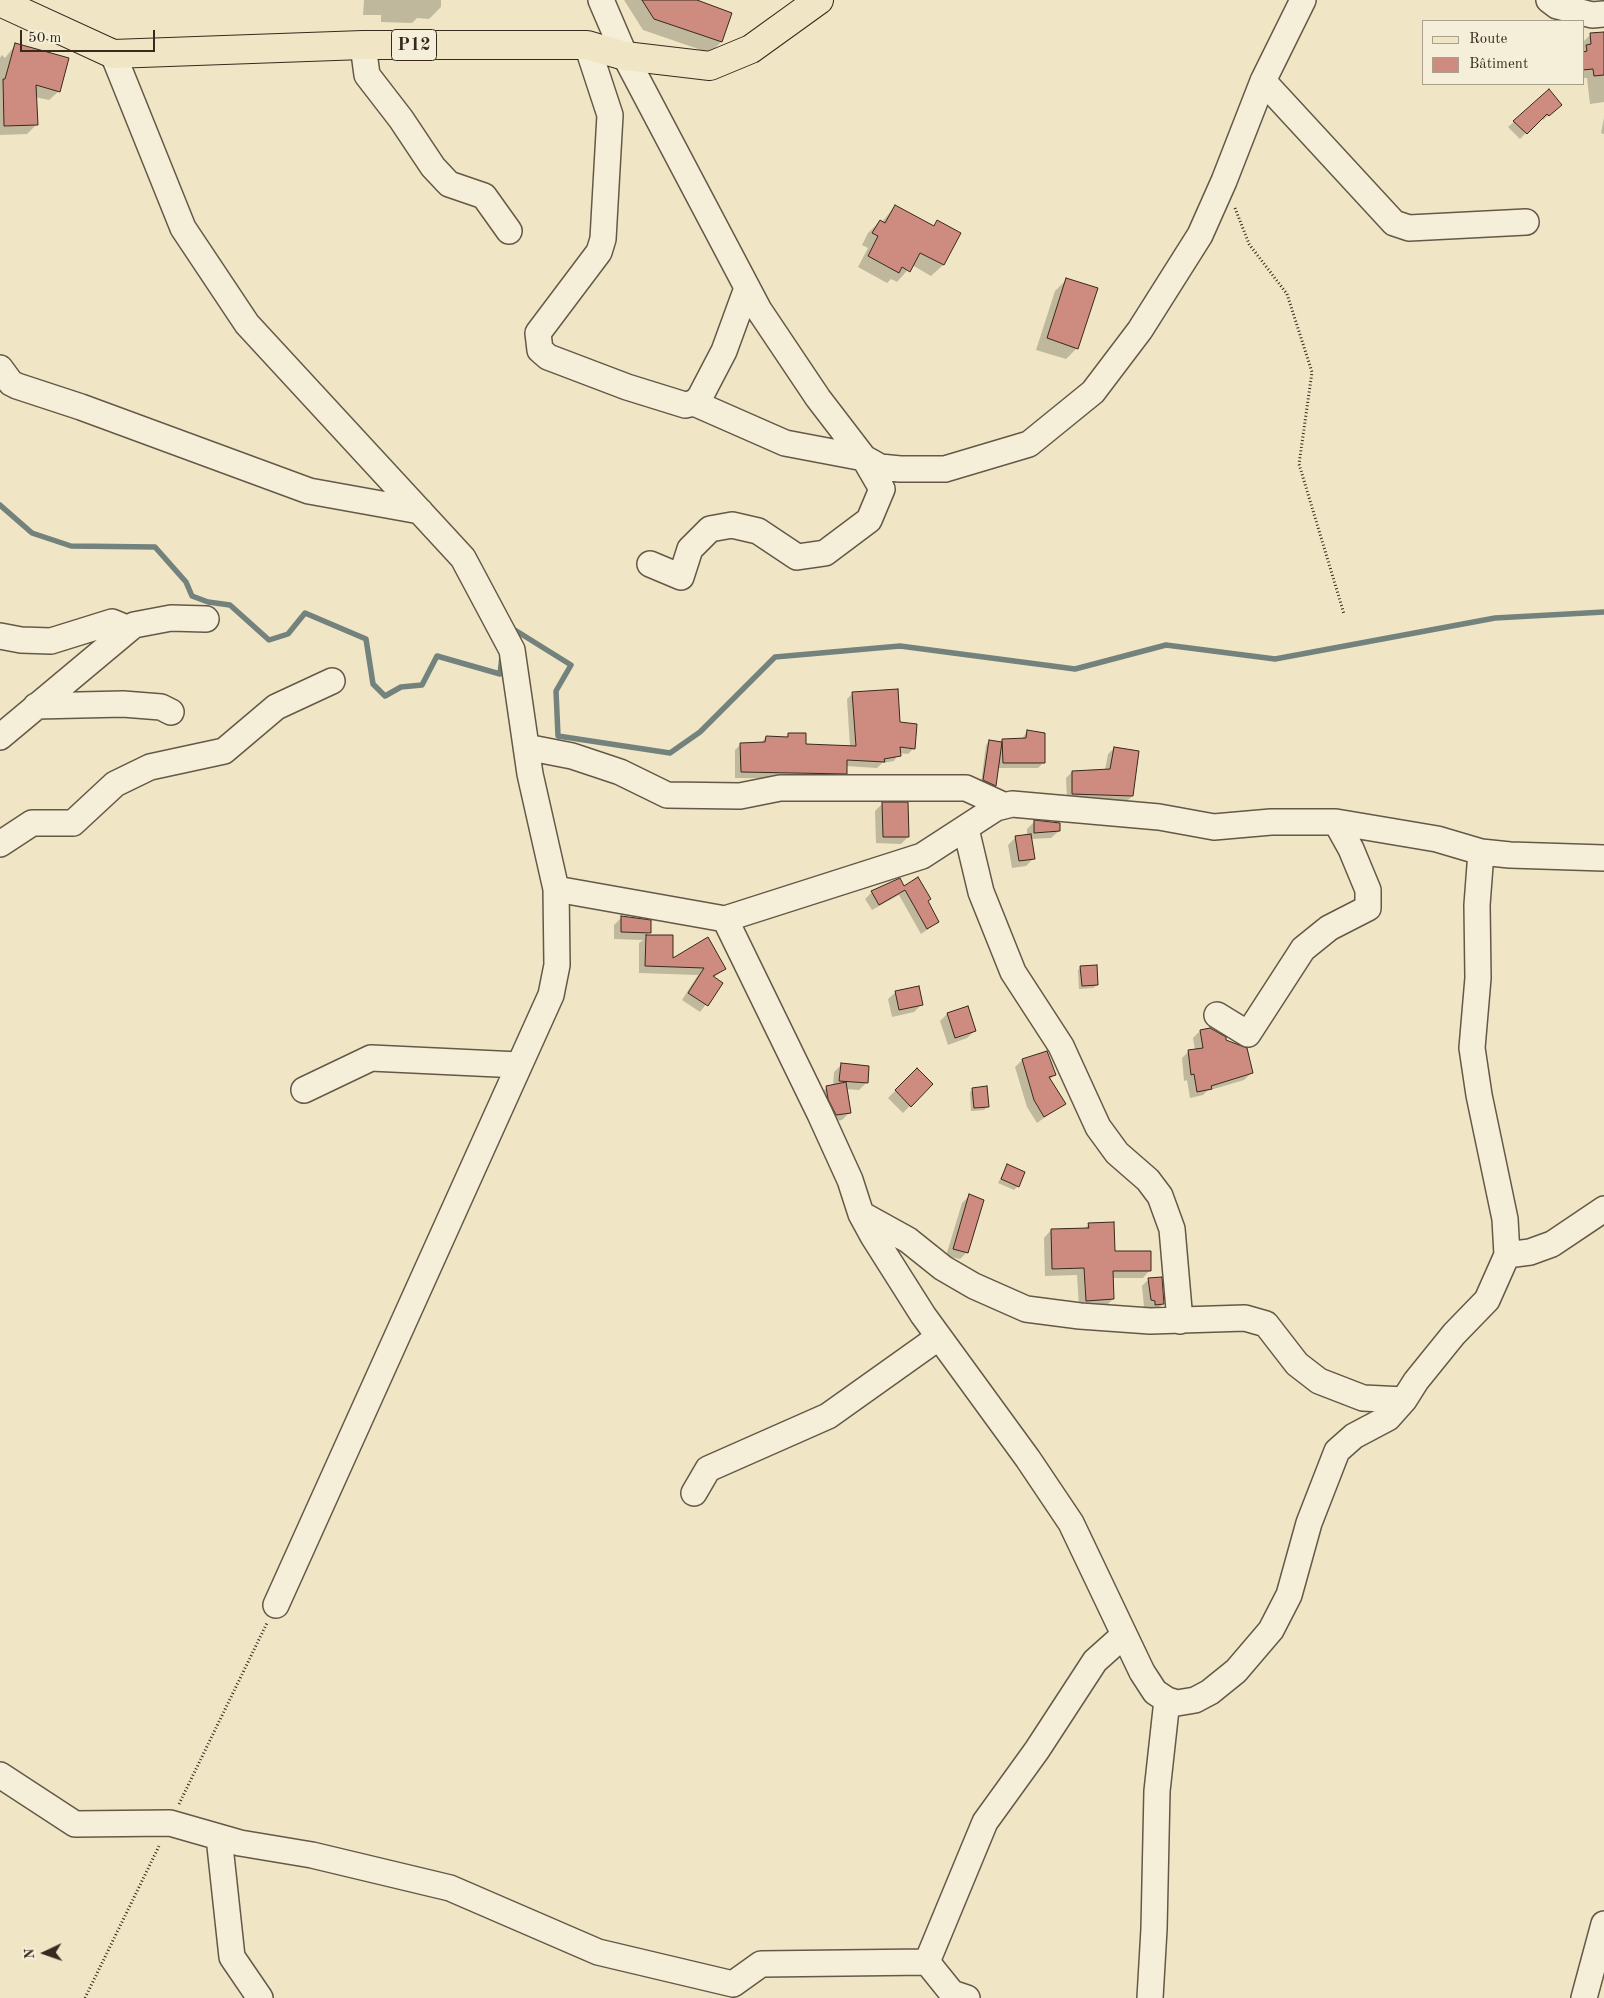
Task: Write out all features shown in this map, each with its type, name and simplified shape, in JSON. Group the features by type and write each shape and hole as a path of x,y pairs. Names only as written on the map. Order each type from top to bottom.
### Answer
{"main road":[{"name":"P12","path":"0,2 113,54 362,44 587,45 625,56 710,66 751,49 819,0"}],"street":[{"path":"601,0 625,56 759,310 818,398 864,458 882,489 870,520 825,553 797,557 758,531 732,525 710,529 690,549 681,577 650,564"},
{"path":"694,403 785,443 864,458 880,467 945,469 1029,444 1093,392 1140,330 1200,235 1224,181 1263,81 1303,0"},
{"path":"1549,0 1557,6 1592,15 1604,14"},
{"path":"362,44 367,75 401,119 433,167 449,184 484,196 510,232"},
{"path":"587,45 610,115 603,239 599,252 538,333 537,343 540,350 557,360 627,387 685,406 694,403 700,397 724,351 748,288"},
{"path":"113,54 183,228 209,268 247,324 463,558 512,650 530,774 556,889 556,965 551,995 276,1605"},
{"path":"1263,81 1394,223 1401,227 1417,228 1526,222"},
{"path":"0,368 11,382 17,386 82,407 309,491 420,511"},
{"path":"0,737 134,625 171,618 206,619"},
{"path":"0,636 21,640 51,641 112,622 129,629"},
{"path":"0,844 32,824 73,823 115,784 150,767 224,751 276,707 332,681"},
{"path":"36,706 122,704 161,707 171,712"},
{"path":"526,747 572,756 620,772 667,795 740,796 780,788 966,788 1003,805 1050,806 1159,817 1214,827 1271,822 1336,822 1436,839 1481,852 1510,855 1604,858"},
{"path":"556,889 725,919 922,856 1003,805"},
{"path":"1217,1015 1248,1034 1303,949 1330,928 1368,908 1368,890 1351,849 1336,822"},
{"path":"966,829 981,892 1013,972 1060,1046 1098,1127 1117,1152 1148,1180 1160,1196 1172,1229 1180,1320"},
{"path":"725,919 820,1114 850,1180 861,1214 873,1236 939,1337 1028,1458 1070,1523 1124,1635 1155,1692 1167,1700 1177,1703 1195,1700 1210,1692 1236,1670 1271,1630 1289,1594 1309,1523 1337,1451 1354,1436 1388,1418 1404,1400 1416,1381 1454,1334 1487,1300 1506,1255 1505,1219 1479,1095 1472,1048 1478,978 1477,905 1481,852"},
{"path":"304,1090 371,1058 519,1065"},
{"path":"1506,1255 1530,1252 1552,1244 1604,1209"},
{"path":"861,1214 908,1240 942,1268 974,1286 1026,1309 1080,1316 1150,1321 1246,1318 1266,1324 1297,1364 1320,1381 1363,1398 1404,1400"},
{"path":"694,1493 708,1469 828,1416 939,1337"},
{"path":"927,1962 985,1822 1037,1750 1095,1661 1124,1635"},
{"path":"1150,1998 1154,1929 1157,1791 1167,1700"},
{"path":"0,1775 75,1824 170,1823 219,1837 312,1855 450,1888 598,1952 733,1984 761,1964 927,1962"},
{"path":"219,1837 232,1957 257,1996"},
{"path":"1584,1998 1604,1924"},
{"path":"927,1962 952,1993 967,1998"}],"path":[{"path":"1224,181 1249,244 1287,294 1312,372 1299,464 1344,614"},
{"path":"85,1998 276,1605"}],"building":[{"path":"642,0 697,0 732,13 722,42 654,19"},
{"path":"1604,32 1604,75 1594,76 1593,69 1584,70 1584,52 1587,51 1586,45 1591,44 1590,33"},
{"path":"15,43 69,58 60,92 36,85 38,125 4,126 3,79 5,79"},
{"path":"1549,89 1562,105 1549,116 1547,114 1527,134 1513,121"},
{"path":"895,205 934,226 937,220 961,233 944,265 920,253 910,272 902,267 899,273 868,256 878,236 872,233 880,220 885,223"},
{"path":"1066,278 1098,288 1078,349 1047,338"},
{"path":"898,689 900,722 917,724 915,749 900,747 901,756 884,759 885,762 847,760 847,774 741,772 740,743 765,742 766,736 788,737 788,733 806,733 806,744 856,746 852,692"},
{"path":"1027,730 1045,733 1045,763 1003,763 1002,739 1026,738"},
{"path":"989,740 1002,742 996,786 983,780"},
{"path":"1114,747 1139,751 1133,796 1072,794 1072,771 1110,769"},
{"path":"882,802 908,802 909,837 883,837"},
{"path":"1034,820 1060,823 1060,831 1034,833"},
{"path":"1031,834 1035,859 1019,861 1015,836"},
{"path":"918,877 931,899 928,901 939,922 927,929 905,890 879,905 871,891 900,878 904,886"},
{"path":"621,916 651,920 651,933 621,932"},
{"path":"646,935 673,935 673,958 708,937 726,969 713,976 723,983 708,1006 688,993 704,968 645,966"},
{"path":"1097,965 1098,985 1082,986 1080,966"},
{"path":"919,986 923,1005 899,1010 895,991"},
{"path":"968,1006 976,1031 955,1038 947,1013"},
{"path":"1210,1028 1226,1037 1226,1040 1247,1048 1253,1073 1211,1086 1212,1089 1197,1092 1194,1074 1191,1075 1188,1050 1203,1048 1200,1030"},
{"path":"1047,1051 1056,1075 1049,1077 1066,1104 1044,1117 1034,1100 1022,1059"},
{"path":"841,1063 869,1066 868,1083 839,1081"},
{"path":"917,1068 933,1084 911,1107 895,1090"},
{"path":"846,1082 851,1113 836,1115 828,1099 826,1086"},
{"path":"987,1086 989,1107 974,1108 972,1088"},
{"path":"1007,1164 1025,1172 1019,1187 1001,1179"},
{"path":"969,1194 984,1200 968,1253 953,1249"},
{"path":"1114,1222 1115,1251 1151,1251 1151,1271 1113,1271 1114,1299 1086,1301 1084,1268 1052,1269 1051,1229 1089,1228 1088,1223"},
{"path":"1162,1277 1164,1304 1155,1305 1155,1301 1151,1300 1148,1278"}],"waterway":[{"path":"0,505 32,533 71,546 155,547 186,582 192,596 208,602 230,605 269,640 288,634 305,613 366,639 373,684 385,696 401,687 422,685 437,656 500,674 502,656"},
{"path":"510,627 571,665 556,691 558,736 670,753 700,732 775,657 900,646 1075,669 1166,645 1275,659 1495,618 1604,612"}]}
